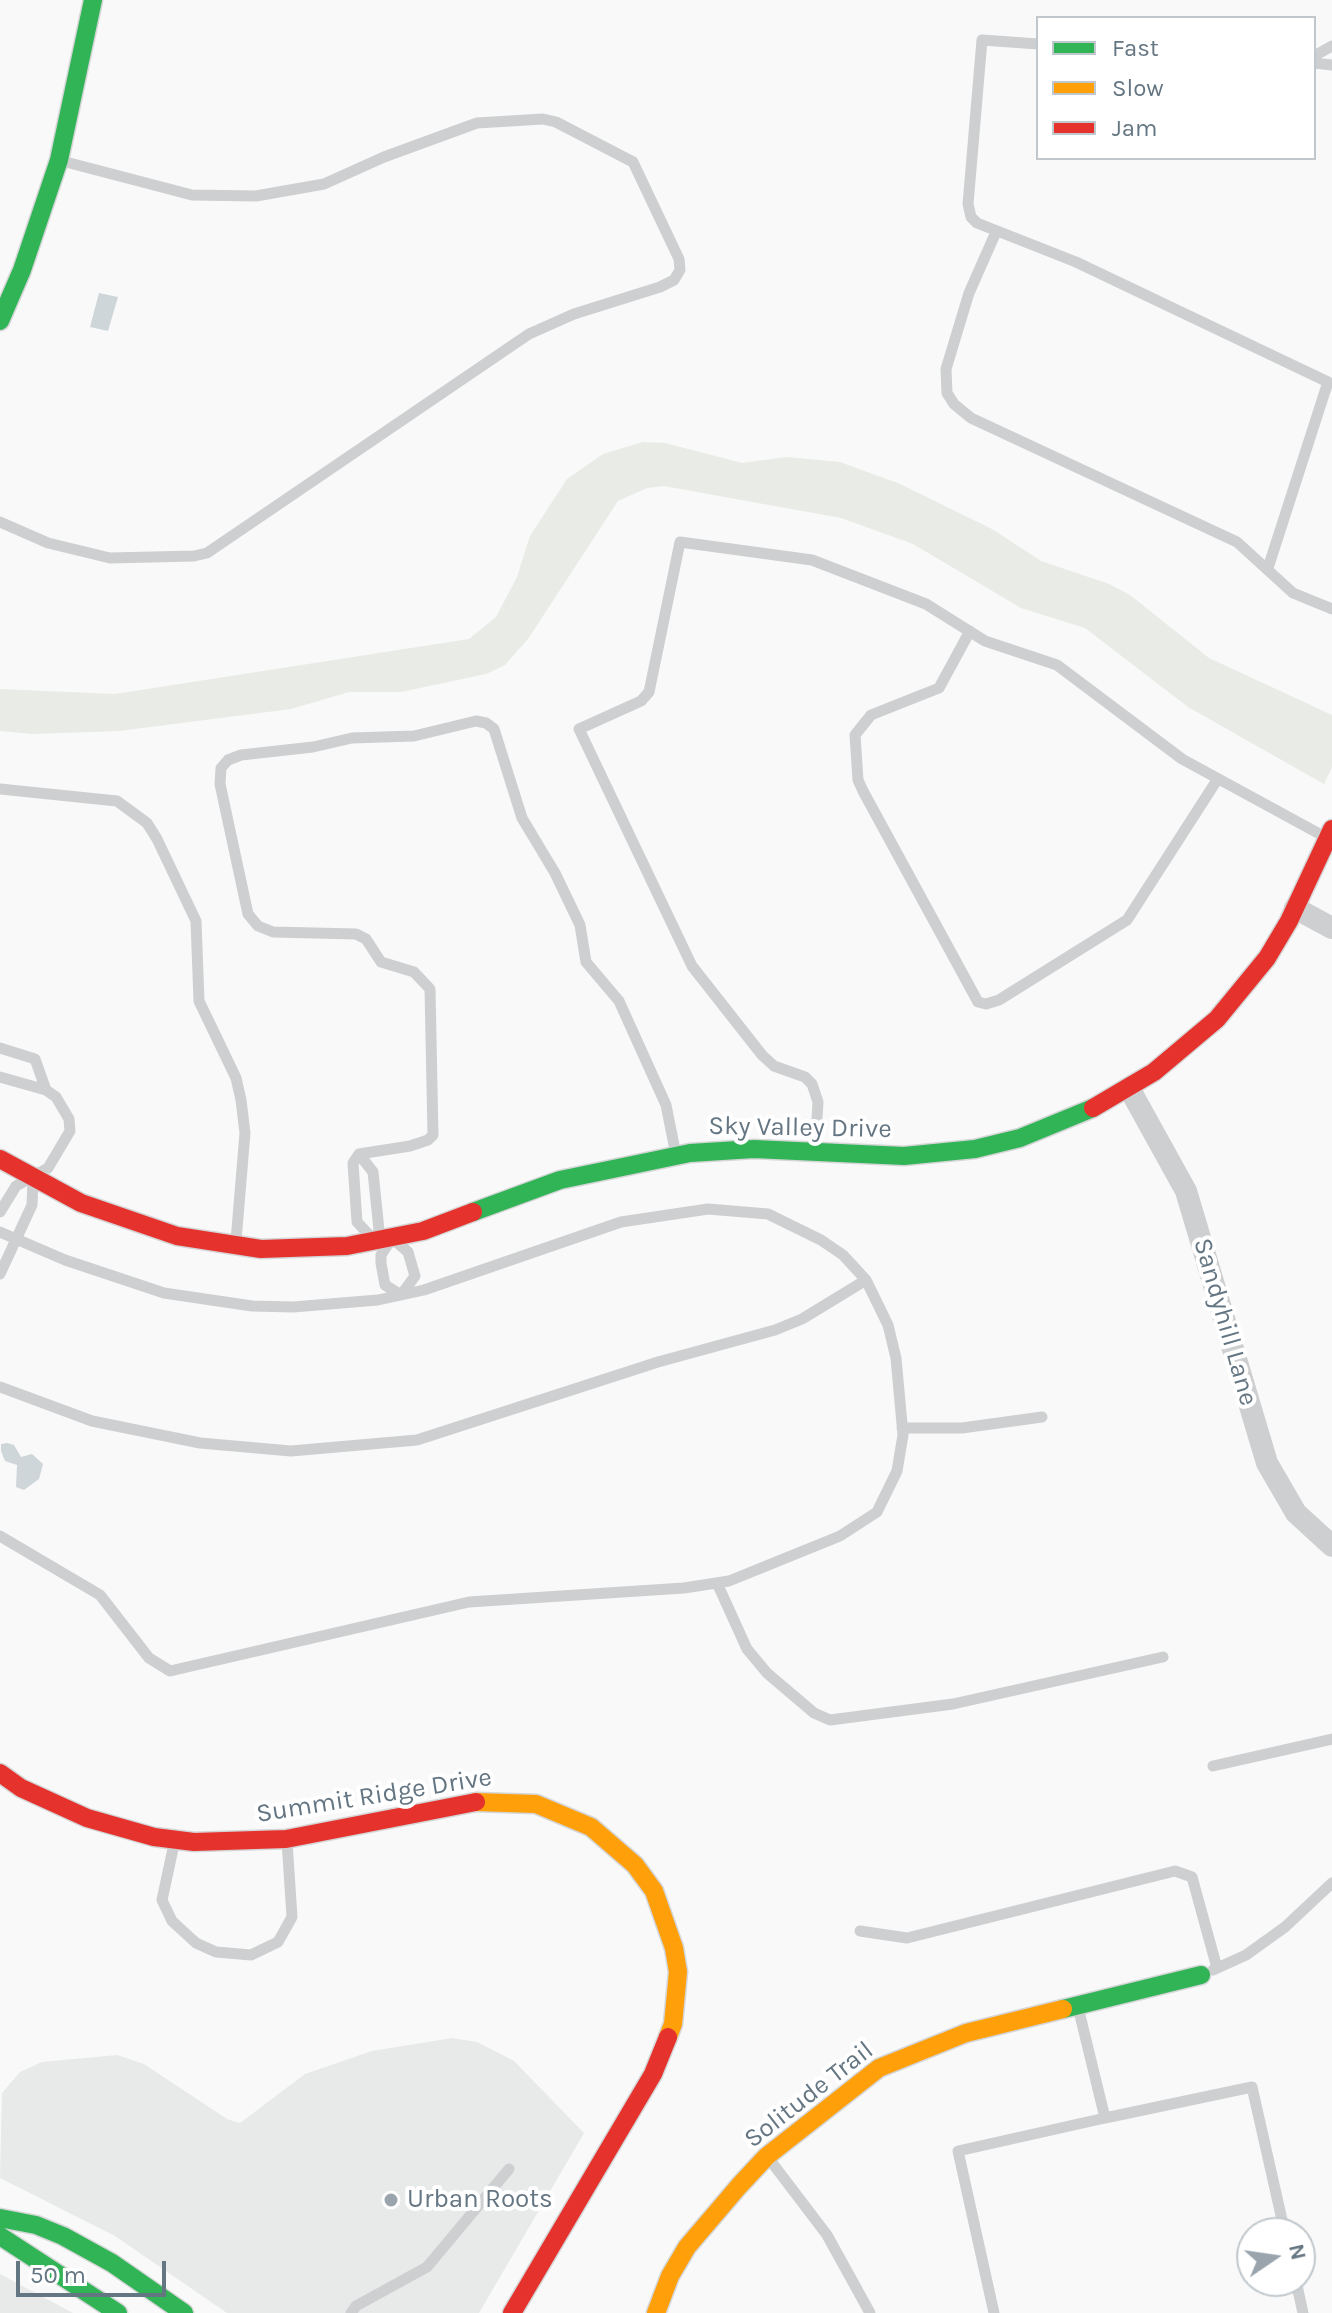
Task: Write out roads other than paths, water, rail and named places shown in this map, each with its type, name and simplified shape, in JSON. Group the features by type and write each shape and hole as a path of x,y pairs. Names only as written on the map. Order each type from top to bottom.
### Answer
{"street":[{"path":"0,321 22,270 59,160 93,0"},
{"name":"Sky Valley Drive","path":"0,1159 81,1203 132,1223 177,1236 236,1246 306,1249 384,1240 458,1220 560,1180 676,1155 754,1149 904,1156 975,1149 1069,1120 1129,1088 1192,1042 1217,1019 1267,958 1330,834"},
{"path":"1295,908 1332,928"},
{"name":"Sandyhill Lane","path":"1129,1088 1186,1191 1267,1463 1296,1513 1332,1546"},
{"name":"Summit Ridge Drive","path":"0,1773 21,1788 87,1818 175,1840 233,1843 286,1839 481,1801 536,1804 581,1822 615,1845 635,1865 654,1891 666,1918 678,1972 677,1998 669,2036 653,2074 512,2313"},
{"name":"Solitude Trail","path":"656,2313 670,2276 687,2247 767,2156 879,2068 966,2033 1209,1972"},
{"path":"0,2218 36,2225 63,2236 112,2263 184,2313"},
{"path":"0,2236 118,2313"}],"lane":[{"path":"1036,44 982,40 968,204 971,217 996,232 1076,262 1328,382 1268,568"},
{"path":"0,522 48,543 110,558 207,553 529,334 574,314 660,287 674,280 680,270 679,259 633,162 556,122 543,119 477,123 384,157 324,184 256,196 192,195 59,160"},
{"path":"996,232 969,293 946,369 947,393 954,404 971,418 1237,542 1293,593 1332,609"},
{"path":"815,1152 818,1102 812,1084 805,1077 774,1066 762,1055 692,966 579,729 641,701 649,692 680,542 830,565 926,604 985,641 1057,665 1144,733 1217,780 1330,834"},
{"path":"970,631 939,688 871,715 855,735 858,780 863,791 978,1002 986,1004 999,1000 1127,920 1217,780"},
{"path":"359,1154 410,1146 433,1135 430,989 414,972 381,962 366,939 356,934 273,932 258,926 248,914 220,784 221,768 228,760 241,755 313,747 352,738 414,736 476,721 494,729 522,818 555,873 580,925 586,962 619,1001 666,1105 676,1155"},
{"path":"0,789 117,801 147,823 157,839 196,921 199,1001 236,1078 241,1100 245,1133 236,1246"},
{"path":"0,1048 35,1059 46,1090 63,1106 70,1131 60,1154 48,1168 10,1192 0,1212"},
{"path":"0,1077 46,1090"},
{"path":"359,1154 373,1172 379,1230 384,1240 381,1263 385,1285 401,1295"},
{"path":"359,1154 351,1173 357,1222 408,1252 415,1276 401,1295"},
{"path":"0,1274 32,1205 33,1177"},
{"path":"0,1232 127,1282 164,1293 293,1307 335,1305 401,1295 621,1222 708,1209 740,1209 793,1224 843,1255 866,1280 888,1325 902,1397 897,1471 877,1512 840,1536 717,1583 469,1602 170,1671 149,1658 100,1595 0,1536"},
{"path":"0,1387 92,1421 200,1443 291,1451 417,1440 658,1362 775,1330 802,1319 866,1280"},
{"path":"902,1428 962,1428 1042,1417"},
{"path":"717,1583 747,1649 767,1673 814,1713 830,1720 953,1704 1163,1657"},
{"path":"1213,1766 1332,1739"},
{"path":"175,1840 162,1900 172,1921 196,1943 216,1952 251,1955 278,1942 292,1917 286,1839"},
{"path":"860,1931 907,1938 1175,1871 1192,1877 1209,1972 1246,1955 1285,1927 1332,1883"},
{"path":"1078,2006 1105,2118"},
{"path":"994,2313 958,2151 1252,2087 1281,2217"},
{"path":"767,2156 827,2235 870,2313"},
{"path":"351,2313 356,2306 427,2267 509,2169"}],"place":[{"name":"Urban Roots","path":"391,2200"}]}
